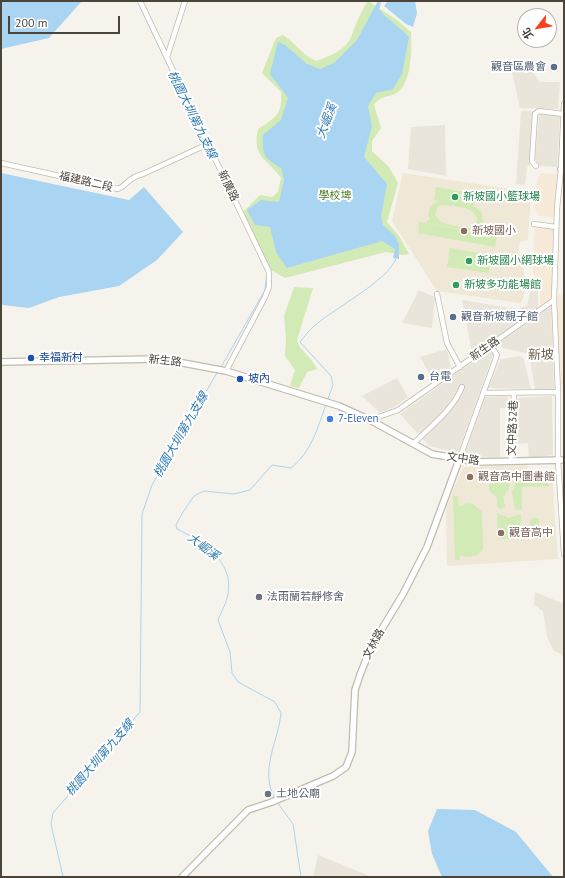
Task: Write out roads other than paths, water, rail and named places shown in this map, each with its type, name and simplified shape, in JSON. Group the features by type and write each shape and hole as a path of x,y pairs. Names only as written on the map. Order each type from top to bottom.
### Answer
{"street":[{"name":"新廣路","path":"140,1 269,272 269,287 266,297 226,371"},
{"path":"167,57 185,1"},
{"path":"564,104 563,170 556,227 554,300 564,554"},
{"path":"536,166 532,162 535,114 538,111 563,114"},
{"name":"福建路二段","path":"1,163 118,189 132,177 150,171 208,144"},
{"path":"534,224 556,227"},
{"path":"437,294 448,344 460,367"},
{"name":"新生路","path":"1,362 156,359 226,371 327,402 370,420 398,410 554,300"},
{"path":"459,460 497,355 490,345"},
{"path":"413,444 447,410 459,396 462,388"},
{"path":"482,393 558,392"},
{"name":"文中路32巷","path":"511,462 514,393"},
{"name":"文中路","path":"370,420 432,454 459,460 511,462 561,460"},
{"name":"文林路","path":"182,877 248,810 277,800 340,773 346,767 352,752 355,690 370,647 403,594 427,547 459,460"}],"water":[{"path":"1,1 82,1 49,38 1,49"},
{"name":"學校埤","path":"378,1 380,1 379,9 382,13 409,37 402,74 393,89 376,93 368,106 372,126 364,157 387,184 381,216 383,225 395,236 399,244 399,259 393,258 395,249 382,241 287,268 276,252 270,227 255,225 247,210 261,200 279,202 284,180 281,168 265,155 263,147 263,135 281,120 288,98 270,74 278,42 285,45 307,64 320,69 334,63 357,40"},
{"path":"388,1 415,1 417,13 413,27 406,24 384,6"},
{"path":"1,173 129,200 144,187 183,232 157,260 119,286 59,297 29,308 3,305 1,303"},
{"path":"437,809 475,810 516,832 553,877 442,877 432,854 428,831"}],"waterway":[{"name":"大崛溪","path":"379,8 381,1"},
{"name":"桃園大圳第九支線","path":"141,9 199,131"},
{"name":"大崛溪","path":"328,399 333,385 331,376 300,342 310,330 321,321 382,277 391,268 396,259"},
{"name":"桃園大圳第九支線","path":"221,367 265,290 267,272"},
{"name":"桃園大圳第九支線","path":"63,877 51,824 53,813 140,712 142,514 152,485 218,371"},
{"name":"大崛溪","path":"275,799 269,778 269,767 281,713 275,702 238,682 232,673 230,652 218,620 228,594 229,582 226,572 221,562 206,546 177,529 176,525 194,496 204,491 234,494 250,490 272,465 291,468 298,462 309,447 317,431 326,404"},
{"name":"大崛溪","path":"277,802 293,824 301,877"}],"place":[{"name":"觀音區農會","path":"554,67"},
{"name":"新坡國小籃球場","path":"455,197"},
{"name":"新坡國小","path":"464,231"},
{"name":"新坡國小網球場","path":"469,261"},
{"name":"新坡多功能場館","path":"456,285"},
{"name":"觀音新坡親子館","path":"453,317"},
{"name":"幸福新村","path":"31,358"},
{"name":"台電","path":"421,377"},
{"name":"坡內","path":"240,379"},
{"name":"7-Eleven","path":"330,419"},
{"name":"觀音高中圖書館","path":"470,477"},
{"name":"觀音高中","path":"501,533"},
{"name":"法雨蘭若靜修舍","path":"259,597"},
{"name":"土地公廟","path":"268,794"}],"district":[{"name":"新坡","path":"541,355"}]}
